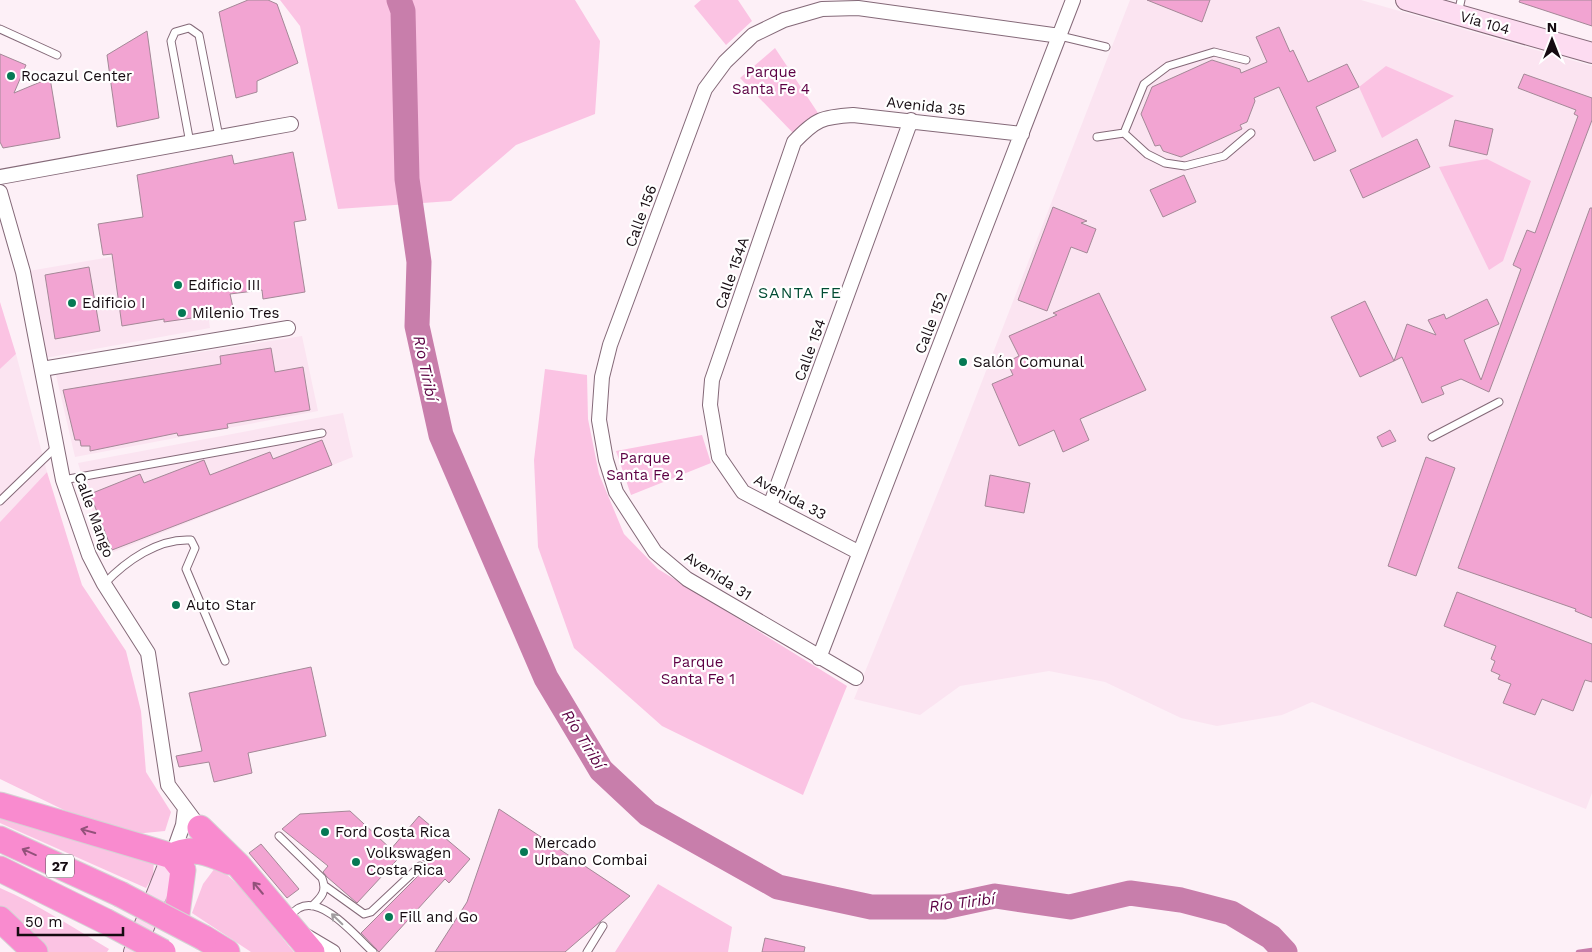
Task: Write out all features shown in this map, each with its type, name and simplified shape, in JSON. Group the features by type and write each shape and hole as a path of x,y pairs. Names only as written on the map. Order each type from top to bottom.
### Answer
{"highway":[{"path":"0,805 135,844 188,843 239,866 312,952"},
{"name":"27","path":"0,839 120,894 227,952"},
{"path":"177,914 188,843"},
{"name":"27","path":"0,868 162,952"},
{"path":"0,919 35,952"}],"main road":[{"name":"Vía 104","path":"1406,0 1592,53"},
{"name":"Vía 104","path":"1424,0 1460,5 1592,45"},
{"path":"134,952 188,843"},
{"path":"162,952 177,914"}],"street":[{"name":"Calle 152","path":"819,658 858,552 1073,0"},
{"name":"Calle 156","path":"606,460 599,420 602,377 610,345 705,89 726,62 753,36 784,20 822,9 858,8 1060,36"},
{"name":"Avenida 35","path":"826,116 853,115 911,120 1022,134"},
{"name":"Calle 154A","path":"720,457 710,405 712,380 794,142 808,128 826,116"},
{"name":"Calle 154","path":"770,506 911,120"},
{"path":"0,177 291,124"},
{"name":"Calle Mango","path":"0,192 23,272 55,448 63,480 89,555 104,584 148,653 168,785 185,808 188,843"},
{"path":"42,369 288,328"},
{"name":"Avenida 33","path":"720,457 743,492 858,552"},
{"name":"Avenida 31","path":"606,460 616,492 655,552 687,579 856,678"},
{"path":"185,808 188,843"},
{"path":"287,923 333,952"}],"lane":[{"path":"190,143 171,41 175,32 189,28 199,36 219,137"},
{"path":"0,29 57,55"},
{"path":"1060,36 1106,47"},
{"path":"1124,133 1144,84 1168,66 1214,52 1246,60"},
{"path":"1124,133 1147,154 1165,163 1186,166 1224,156 1251,133"},
{"path":"1097,137 1124,133"},
{"path":"1432,437 1499,402"},
{"path":"63,480 322,433"},
{"path":"0,501 55,448"},
{"path":"104,584 133,557 159,546 182,540 191,540 195,548 186,568 225,662"},
{"path":"279,836 322,878 326,886 364,914 371,912 420,866"},
{"path":"312,906 324,894 326,886"},
{"path":"287,923 300,908 312,906 328,910 373,952"},
{"path":"587,952 603,926"}],"shaded area":[{"path":"1130,0 1361,0 1592,66 1592,793 1586,809 1312,702 1282,715 1217,726 1181,718 1105,682 1049,671 960,686 920,715 854,699 958,443"},
{"path":"198,242 210,328 40,359 23,272"},
{"path":"302,336 318,411 75,457 56,375"},
{"path":"16,354 47,472 0,522 0,369"},
{"path":"343,413 353,457 106,555 78,463"}],"green space":[{"path":"280,0 575,0 600,41 595,114 516,145 451,201 338,209 300,26"},
{"path":"701,0 738,0 752,21 726,45 694,6"},
{"name":"Parque Santa Fe 4","path":"775,48 818,113 794,134 740,78"},
{"path":"1386,66 1454,96 1382,138 1359,87"},
{"path":"1487,159 1531,181 1503,261 1489,270 1439,167"},
{"path":"0,302 16,354 0,369"},
{"name":"Parque Santa Fe 1","path":"545,369 587,375 588,419 599,474 624,534 658,569 847,686 803,795 662,726 574,648 538,547 534,460"},
{"name":"Parque Santa Fe 2","path":"702,435 711,463 631,495 616,451"},
{"path":"47,472 82,585 126,651 141,711 146,772 171,812 165,831 134,834 64,810 0,779 0,522"},
{"path":"0,814 154,860 153,876 146,888 0,823"},
{"path":"215,868 233,880 294,952 251,952 192,913 203,884"},
{"path":"658,884 732,927 728,952 615,952"},
{"path":"0,888 42,909 109,949 107,952 43,952 0,912"}],"building":[{"path":"248,0 268,0 277,4 298,63 257,81 257,92 236,98 219,12"},
{"path":"1147,0 1210,0 1202,22"},
{"path":"1520,0 1592,0 1592,26 1519,2"},
{"path":"1279,27 1290,52 1293,50 1308,82 1347,64 1359,87 1316,107 1336,151 1314,161 1279,87 1254,98 1255,101 1247,122 1240,125 1242,129 1181,157 1163,151 1160,145 1155,146 1141,114 1152,87 1212,60 1240,69 1241,73 1267,62 1256,37"},
{"path":"147,31 159,118 117,127 107,55"},
{"path":"0,54 26,65 14,93 50,78 60,138 3,148 0,142"},
{"path":"1524,74 1592,98 1592,120 1489,392 1461,379 1441,387 1444,394 1422,403 1402,357 1394,361 1407,324 1436,335 1428,320 1444,314 1446,319 1487,299 1499,324 1464,340 1481,380 1521,269 1513,265 1527,230 1535,233 1578,116 1574,114 1576,110 1518,88"},
{"path":"1455,120 1493,129 1487,155 1449,146"},
{"path":"1417,139 1430,167 1363,198 1350,170"},
{"path":"293,152 306,220 294,222 305,292 263,299 262,290 230,294 234,312 164,322 164,319 122,326 112,254 103,255 98,224 143,217 137,175 232,155 234,164"},
{"path":"1184,175 1196,202 1163,217 1150,190"},
{"path":"1053,207 1087,221 1081,223 1096,229 1087,253 1071,247 1047,311 1018,300"},
{"path":"1590,208 1592,208 1592,618 1575,611 1576,609 1458,568"},
{"name":"Edificio I","path":"89,267 100,331 55,339 45,275"},
{"path":"1099,293 1146,390 1080,419 1089,440 1063,452 1054,430 1019,446 992,384 1013,375 1007,362 1019,356 1009,336 1057,315 1053,313"},
{"path":"1365,301 1394,361 1360,377 1331,317"},
{"path":"271,348 275,372 303,367 310,410 227,424 228,428 178,436 177,433 90,451 90,446 81,446 80,440 75,440 63,390 221,364 220,356"},
{"path":"1390,430 1396,441 1382,447 1377,437"},
{"path":"322,440 332,465 112,550 90,494 140,474 144,483 204,460 210,475 270,452 273,459"},
{"path":"1426,457 1455,468 1416,576 1388,566"},
{"path":"990,475 1030,483 1024,513 985,506"},
{"path":"1457,592 1592,644 1592,682 1585,680 1573,711 1542,699 1535,715 1503,703 1511,684 1498,679 1500,675 1491,671 1495,661 1491,659 1496,646 1444,626"},
{"path":"311,667 326,736 248,753 252,773 214,782 209,762 179,767 176,756 202,751 189,693"},
{"name":"Mercado Urbano Combai","path":"499,809 630,896 565,952 435,952 467,902"},
{"path":"350,811 391,849 419,816 470,859 449,883 445,879 379,952 361,933 424,870 425,862 408,848 357,903 323,872 328,866 282,829 300,814"},
{"path":"261,844 299,889 287,898 249,853"},
{"path":"765,938 805,947 804,952 762,952"}],"waterway":[{"name":"Río Tiribí","path":"399,0 403,11 407,179 419,262 417,326 441,435 546,678 601,770 648,814 778,887 871,907 944,907 995,896 1070,907 1130,893 1181,900 1231,913 1271,937 1285,952"},
{"path":"1578,952 1592,950"}],"place":[{"name":"Rocazul Center","path":"11,76"},
{"name":"Edificio III","path":"178,285"},
{"name":"Edificio I","path":"72,303"},
{"name":"Milenio Tres","path":"182,313"},
{"name":"Salón Comunal","path":"963,362"},
{"name":"Auto Star","path":"176,605"},
{"name":"Ford Costa Rica","path":"325,832"},
{"name":"Mercado Urbano Combai","path":"524,852"},
{"name":"Volkswagen Costa Rica","path":"356,862"},
{"name":"Fill and Go","path":"389,917"}],"district":[{"name":"SANTA FE","path":"800,292"}]}
